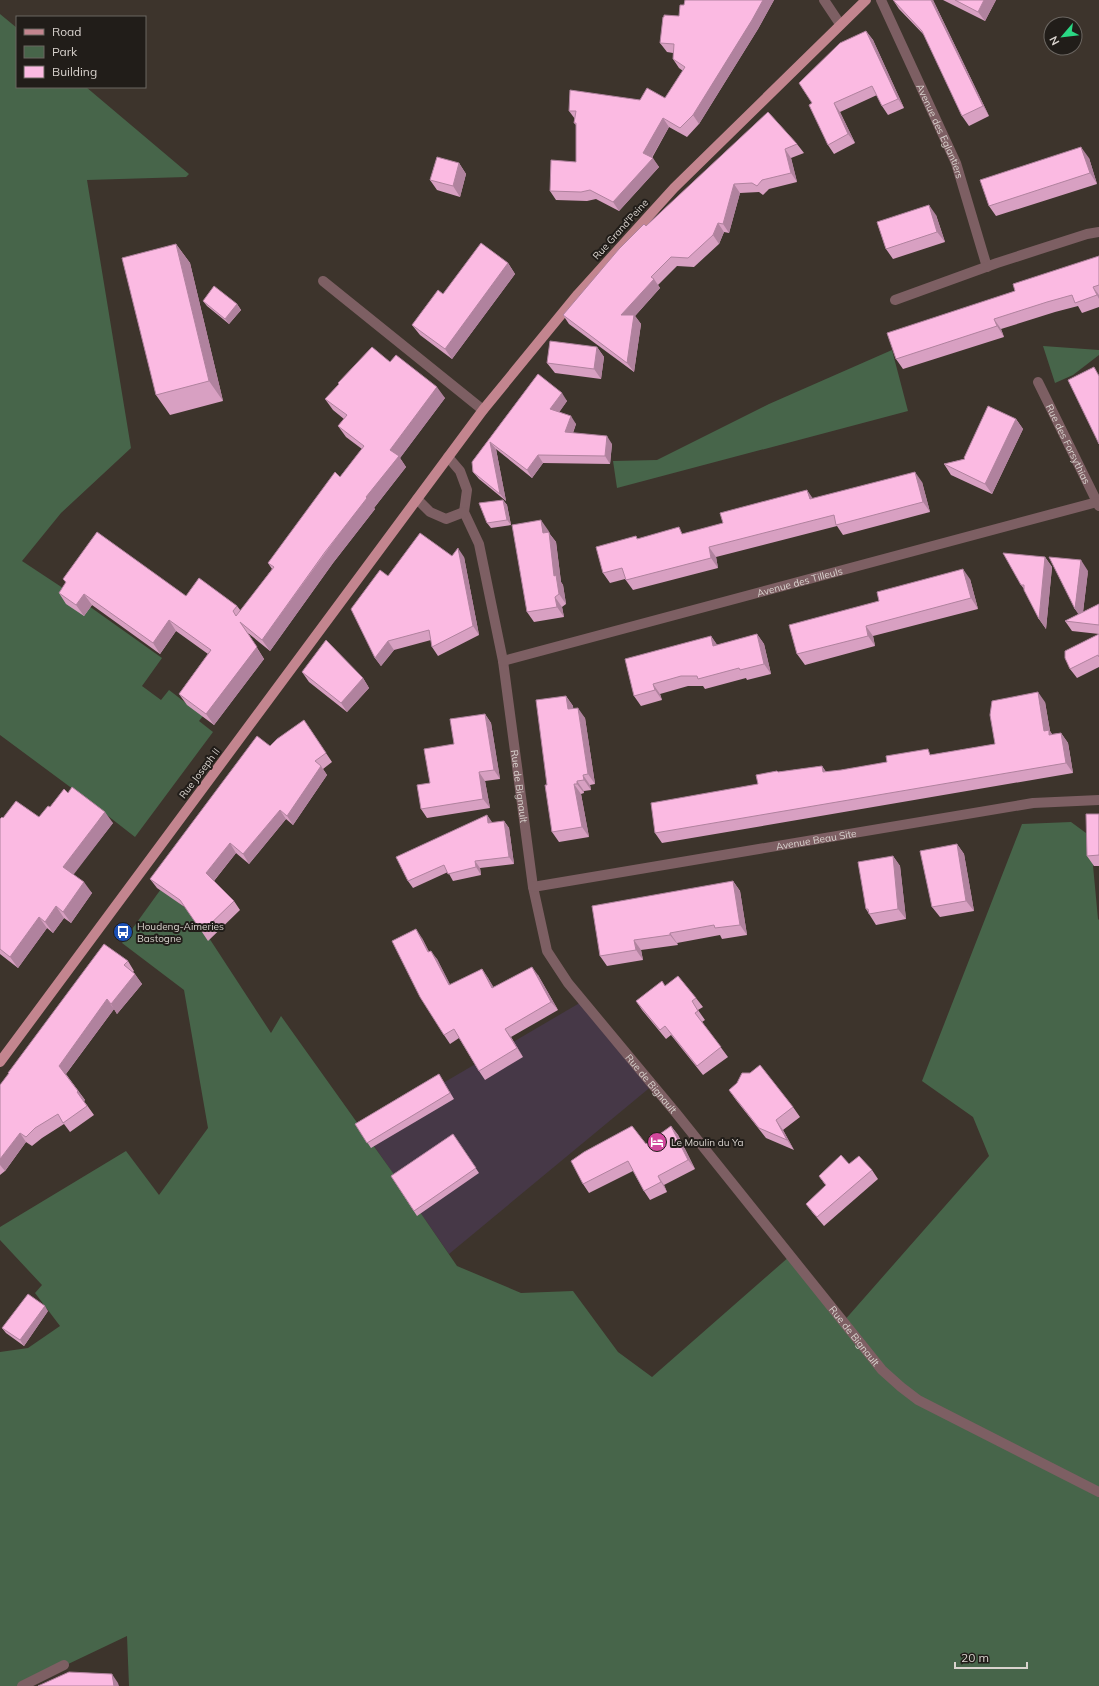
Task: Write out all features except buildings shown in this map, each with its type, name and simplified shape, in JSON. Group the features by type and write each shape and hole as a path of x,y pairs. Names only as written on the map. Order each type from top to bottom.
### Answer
{"main road":[{"name":"Rue Grand'Peine","path":"417,499 483,410 578,294 632,233 674,188 866,0"},
{"name":"Rue Joseph II","path":"0,1062 417,499"}],"street":[{"path":"824,0 840,24"},
{"name":"Avenue des Eglantiers","path":"881,0 956,163 987,267"},
{"path":"895,300 987,267 1087,234 1099,232"},
{"path":"323,281 483,410"},
{"name":"Rue des Forsythias","path":"1038,382 1098,504"},
{"path":"417,499 430,512 446,519 464,512 467,490 460,471 448,457"},
{"name":"Avenue des Tilleuls","path":"503,661 1098,504"},
{"name":"Rue de Bignault","path":"464,512 479,544 503,661 533,887 547,951 568,983 676,1113 882,1370 918,1400 1099,1492"},
{"name":"Avenue Beau Site","path":"533,887 1033,803 1099,800"},
{"path":"22,1686 64,1665"}],"shaded area":[{"path":"583,1001 653,1085 449,1254 363,1130"}],"green space":[{"path":"0,14 16,27 16,88 87,88 189,174 186,177 87,180 131,448 61,513 22,561 72,594 162,658 142,686 161,700 169,690 203,716 199,721 213,732 135,837 0,735"},
{"path":"1043,346 1099,350 1099,355 1073,375 1055,383"},
{"path":"892,350 908,411 617,488 613,461 657,460 769,404"},
{"path":"1071,822 1086,833 1092,855 1099,920 1099,1686 129,1686 127,1636 22,1686 0,1686 0,1352 28,1348 60,1326 35,1293 42,1285 0,1240 0,1227 126,1151 159,1195 208,1128 184,990 122,943 161,889 188,910 211,941 271,1033 281,1016 398,1180 457,1266 521,1293 573,1291 618,1352 652,1377 790,1256 843,1322 989,1156 973,1117 922,1081 1022,824"}],"place":[{"name":"Houdeng-Aimeries Bastogne","path":"123,932"},
{"name":"Le Moulin du Ya","path":"657,1142"}]}
